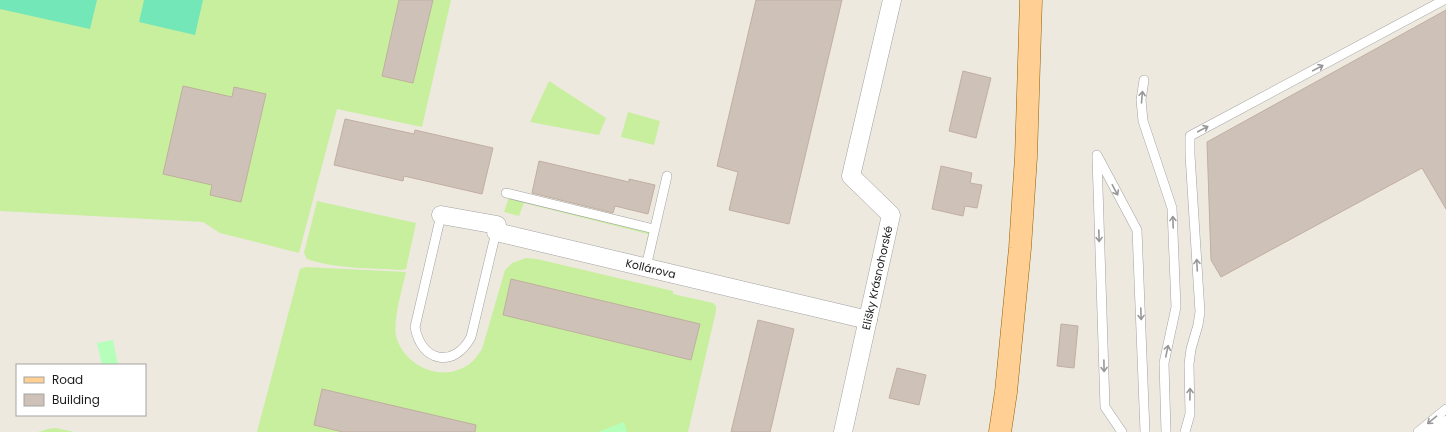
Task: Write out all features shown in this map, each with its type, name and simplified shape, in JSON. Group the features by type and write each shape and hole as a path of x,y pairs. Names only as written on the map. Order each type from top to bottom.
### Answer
{"main road":[{"path":"1000,432 1006,392 1020,248 1026,157 1031,0"}],"street":[{"name":"Elišky Krásnohorské","path":"843,432 891,215 851,176 892,0"},
{"name":"Kollárova","path":"441,215 497,225 496,232 868,320"},
{"path":"1006,392 1010,432"},
{"path":"1433,432 1446,425"}],"lane":[{"path":"1185,432 1190,414 1189,364 1200,312 1190,136 1444,0"},
{"path":"1144,80 1141,100 1143,121 1172,208 1176,307 1164,363 1166,432"},
{"path":"1122,432 1105,407 1097,155 1137,230 1145,432"},
{"path":"646,267 666,176"},
{"path":"506,193 654,229"},
{"path":"441,215 415,327 417,338 422,346 427,352 436,357 447,357 457,354 466,346 471,337 496,232"},
{"path":"1418,432 1446,409"}],"green space":[{"path":"0,0 451,0 422,127 337,109 299,253 220,233 203,222 0,211"},
{"path":"0,0 97,0 90,29 0,9"},
{"path":"144,0 203,0 195,35 139,22"},
{"path":"549,81 606,118 599,135 530,122"},
{"path":"628,112 660,121 654,145 621,137"},
{"path":"509,197 653,231 646,253 645,250 648,234 524,203 519,216 504,212"},
{"path":"317,201 416,223 406,269 401,270 329,265 307,259 304,253"},
{"path":"526,258 537,259 673,291 673,294 713,303 716,306 688,432 257,432 300,269 306,267 406,272 400,296 395,329 400,347 415,363 435,372 446,372 457,370 468,365 474,360 482,349 505,270 512,263"},
{"path":"113,340 118,364 102,364 97,343"},
{"path":"624,422 627,432 598,432"},
{"path":"56,428 74,432 38,432 48,429"}],"building":[{"path":"399,0 433,0 413,83 382,76"},
{"path":"756,0 842,0 789,224 729,210 738,172 717,166"},
{"path":"1446,10 1446,209 1422,168 1221,277 1211,260 1207,142"},
{"path":"963,71 991,78 976,138 949,131"},
{"path":"183,86 232,97 234,87 266,94 241,202 210,195 212,185 163,174"},
{"path":"345,119 414,134 415,130 493,148 482,194 404,176 403,181 334,165"},
{"path":"539,161 629,182 629,179 655,185 648,214 615,206 613,213 532,193"},
{"path":"941,166 972,173 970,183 982,185 977,208 965,206 963,216 932,209"},
{"path":"511,279 700,324 691,360 503,315"},
{"path":"758,320 794,329 772,424 770,432 731,432"},
{"path":"1061,324 1078,326 1074,368 1057,366"},
{"path":"897,368 926,375 919,405 889,398"},
{"path":"322,389 476,425 475,432 343,432 314,425"}]}
